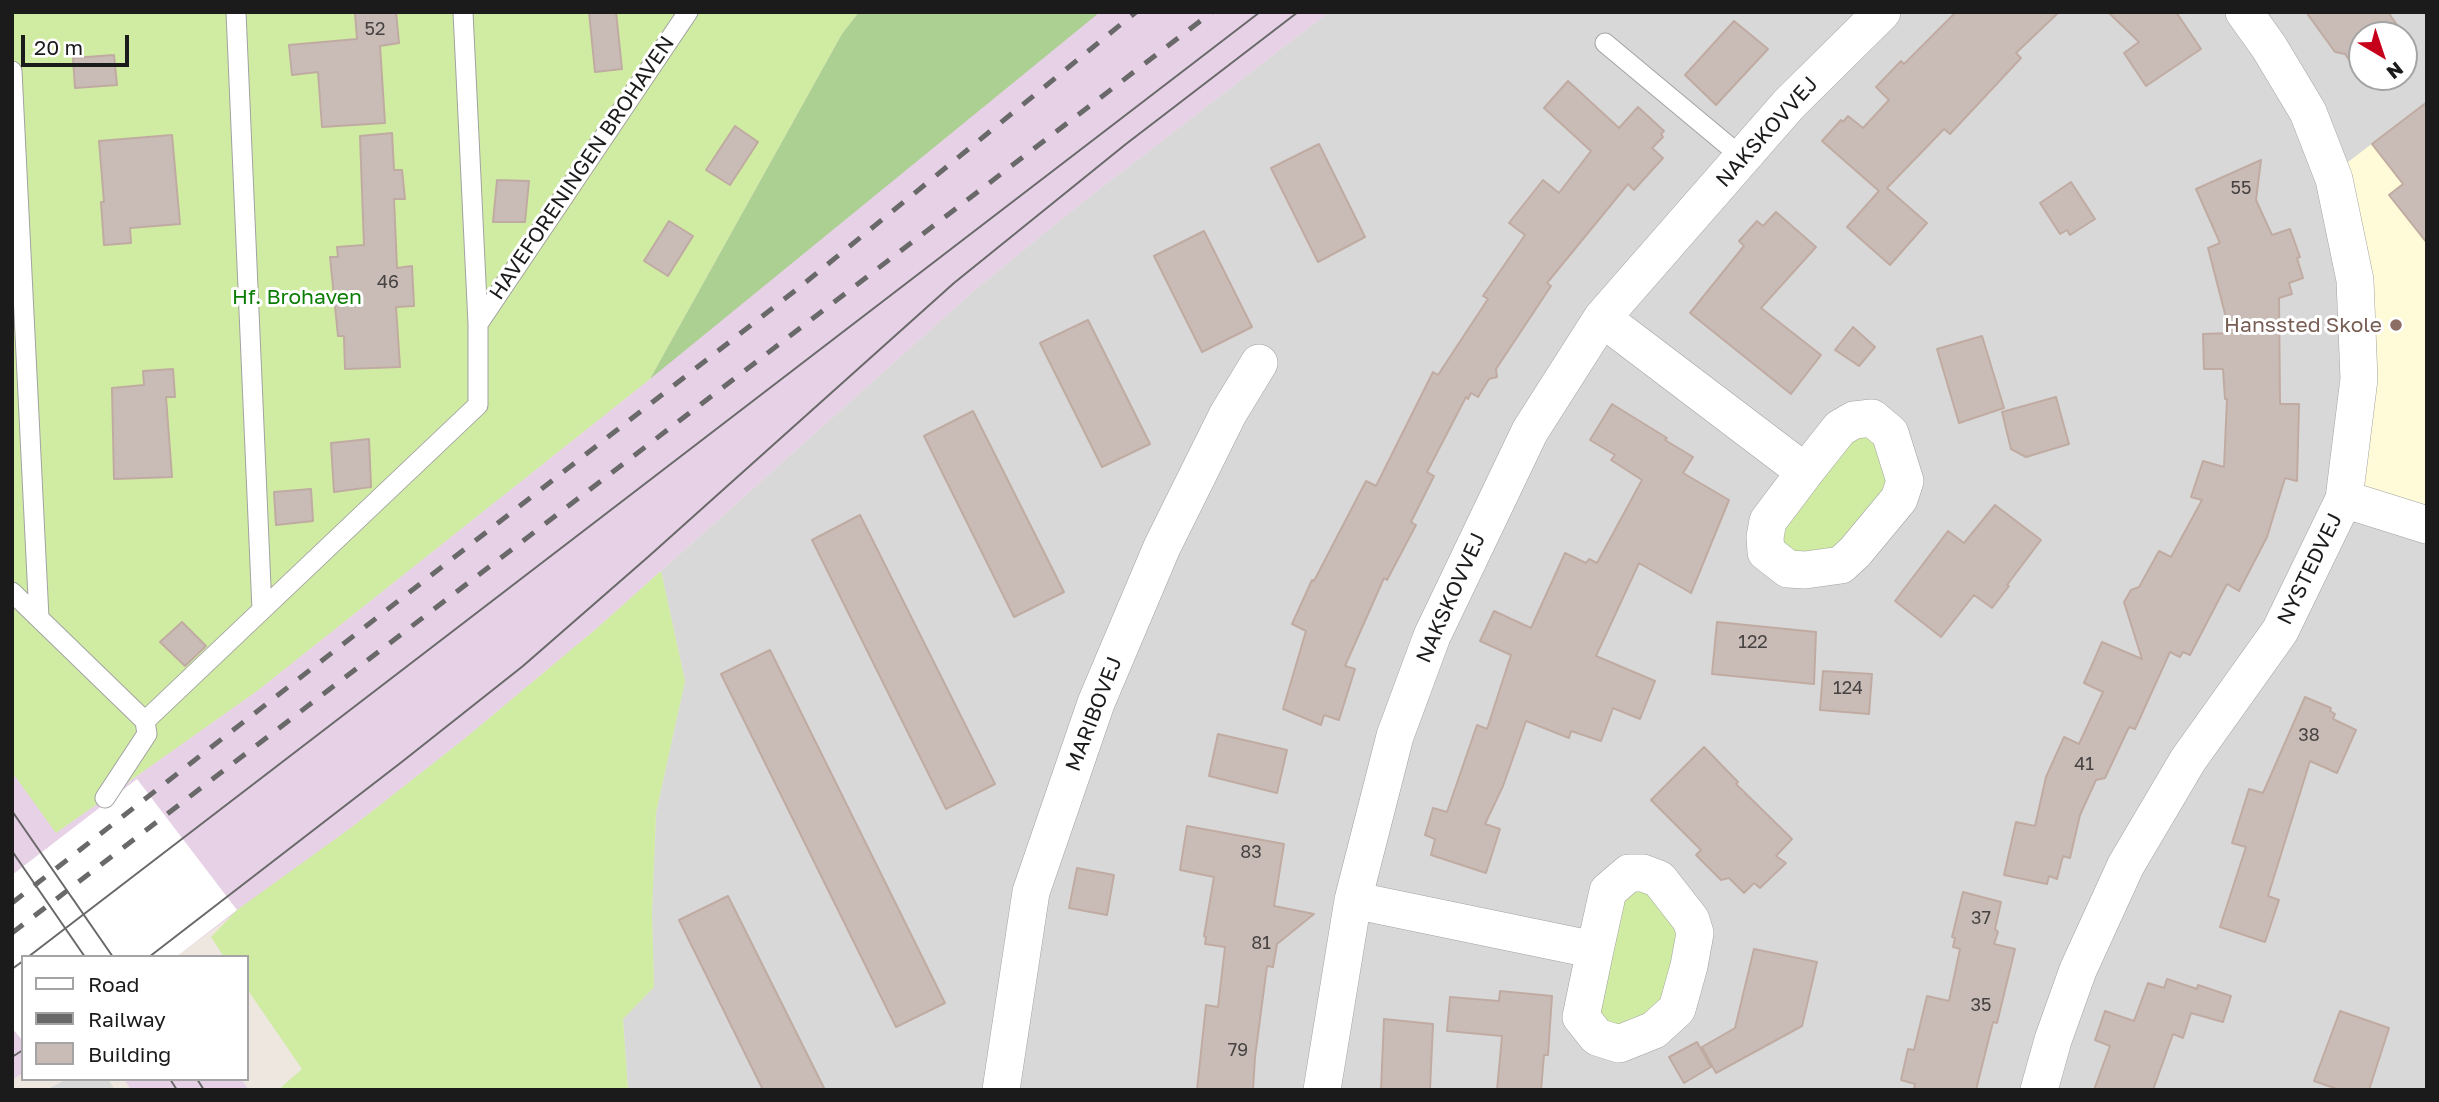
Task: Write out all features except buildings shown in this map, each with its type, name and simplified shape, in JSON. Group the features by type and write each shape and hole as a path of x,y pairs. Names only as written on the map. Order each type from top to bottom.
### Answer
{"street":[{"name":"NAKSKOVVEJ","path":"1322,1090 1353,900 1395,736 1432,636 1530,431 1602,318 1789,104 1882,12"},
{"name":"NYSTEDVEJ","path":"2039,1090 2053,1040 2078,970 2126,865 2188,760 2280,631 2344,499 2359,379 2355,280 2345,230 2334,179 2308,112 2269,47 2244,12"},
{"path":"1602,318 1805,472"},
{"name":"MARIBOVEJ","path":"1001,1090 1031,892 1096,703 1162,547 1228,414 1259,363"},
{"path":"2344,499 2427,525"},
{"path":"1353,900 1595,950"}],"lane":[{"path":"236,12 262,610"},
{"name":"HAVEFORENINGEN BROHAVEN","path":"104,798 147,734 145,721 478,405 478,324 463,12"},
{"name":"HAVEFORENINGEN BROHAVEN","path":"478,324 688,12"},
{"path":"1605,43 1743,158"},
{"path":"12,71 39,618"},
{"path":"12,592 145,721"}],"shaded area":[{"path":"859,12 1329,12 1079,205 976,289 596,629 463,740 352,827 179,955 21,955 21,1074 12,1080 12,772 57,832 257,691 650,379 842,34"},
{"path":"1329,12 2427,12 2427,102 2340,169 2427,517 2427,1090 628,1090 623,1019 654,987 652,913 656,813 685,681 661,571 976,289 1079,205"},
{"name":"Hanssted Skole","path":"2427,102 2427,517 2350,493 2340,168"},
{"path":"63,1081 109,1081 115,1090 46,1090"},
{"path":"125,1081 242,1081 249,1090 131,1090"}],"green space":[{"name":"Hf. Brohaven","path":"12,12 859,12 842,34 650,379 257,691 56,833 12,772"},
{"path":"859,12 1100,12 650,379 842,34"},
{"path":"1856,434 1873,439 1890,483 1843,549 1803,558 1780,542 1779,523"},
{"path":"661,571 685,681 656,813 652,913 654,987 623,1019 628,1090 278,1090 302,1069 248,990 248,955 223,955 211,937 237,910 352,827 463,740"},
{"path":"1649,889 1681,927 1664,1014 1614,1029 1598,1014 1623,898 1633,890"}],"pier":[{"path":"137,779 237,910 179,955 21,955 21,1039 12,1028 12,875"}],"tram line":[{"path":"31,955 1260,12"},
{"path":"152,955 523,666 954,283 1126,144 1298,12"},
{"path":"12,811 112,955"},
{"path":"12,851 84,955"},
{"path":"12,969 21,962"},
{"path":"12,1057 21,1051"},
{"path":"171,1081 177,1090"},
{"path":"198,1081 204,1090"}],"railway":[{"path":"12,903 801,286 1136,12"},
{"path":"12,933 1212,12"}],"place":[{"name":"Hanssted Skole","path":"2396,325"}]}
